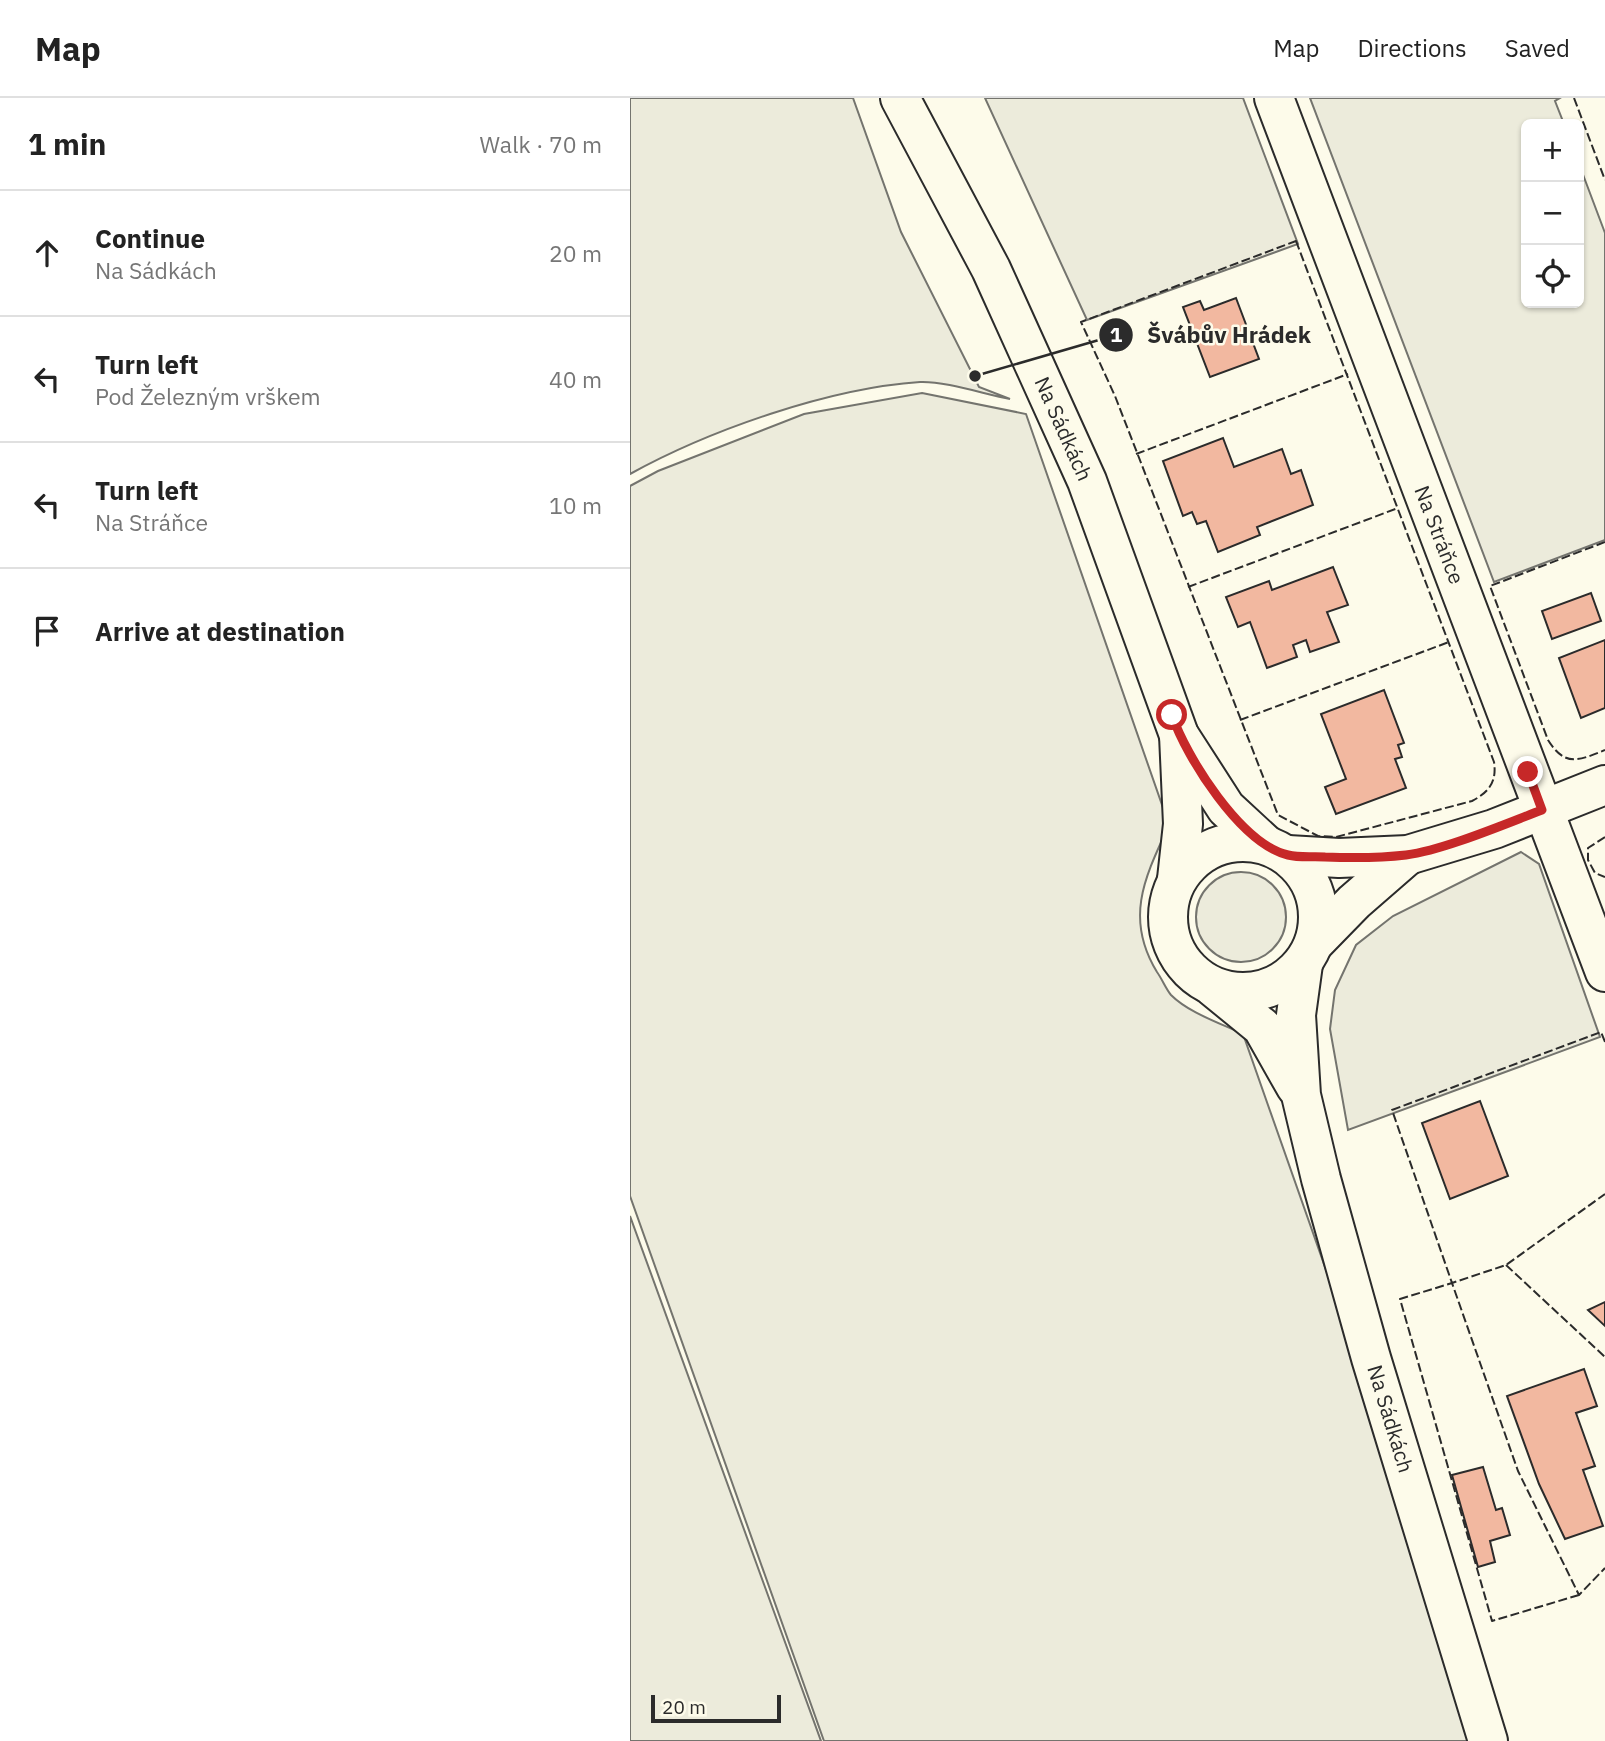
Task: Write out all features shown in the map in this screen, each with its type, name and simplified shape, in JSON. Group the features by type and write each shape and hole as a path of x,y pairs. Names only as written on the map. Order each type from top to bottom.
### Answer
{"street":[{"name":"Na Sádkách","path":"900,98 991,269 1087,481 1179,735 1226,808 1276,850"},
{"name":"Na Stráňce","path":"1274,98 1605,972"},
{"name":"Na Sádkách","path":"1177,879 1182,824 1179,735"},
{"path":"1408,855 1354,902 1285,980 1264,990 1238,993 1213,987 1191,973 1176,953 1168,928 1168,903 1177,879 1193,859 1214,845 1240,841 1276,850 1339,858 1408,855 1494,828 1605,785"},
{"path":"1276,850 1305,873 1318,895 1318,919 1308,954"},
{"name":"Na Sádkách","path":"1308,954 1296,1015 1301,1095 1321,1179 1371,1358 1488,1741"},
{"name":"Na Sádkách","path":"1213,987 1262,1027 1301,1095"}],"shaded area":[{"path":"630,98 853,98 901,232 979,387 1010,399 930,382 848,393 809,402 733,427 630,474"},
{"path":"985,98 1243,98 1298,244 1087,320"},
{"path":"1310,98 1560,98 1555,101 1562,119 1521,119 1521,308 1584,308 1584,177 1605,233 1605,540 1494,582"},
{"path":"922,393 1026,414 1169,825 1152,862 1142,898 1140,915 1147,952 1167,990 1178,1001 1243,1034 1363,1375 1474,1741 824,1741 630,1196 630,486 658,471 804,414"},
{"path":"1521,852 1539,864 1600,1037 1348,1130 1330,1029 1335,990 1356,945 1393,916"},
{"path":"1241,872 1258,875 1273,885 1283,900 1286,917 1283,934 1273,949 1258,959 1241,962 1224,959 1209,949 1199,934 1196,917 1199,900 1209,885 1224,875"},
{"path":"630,1216 821,1741 630,1741"}],"building":[{"path":"1236,298 1259,359 1210,377 1183,307 1200,301 1204,310"},
{"path":"1223,438 1234,467 1282,449 1291,474 1301,470 1313,505 1257,527 1260,535 1218,552 1206,521 1197,524 1192,512 1183,516 1163,461"},
{"path":"1333,567 1348,605 1327,612 1339,642 1310,652 1306,640 1293,645 1297,657 1267,668 1250,622 1238,627 1226,597 1269,581 1272,590"},
{"path":"1591,593 1601,621 1552,639 1542,611"},
{"path":"1605,640 1605,708 1581,718 1559,658"},
{"path":"1384,690 1404,743 1398,745 1402,757 1395,759 1406,788 1336,814 1325,787 1346,779 1321,714"},
{"path":"1480,1101 1508,1176 1450,1199 1422,1123"},
{"path":"1605,1302 1605,1326 1588,1310"},
{"path":"1584,1369 1597,1406 1576,1413 1595,1466 1583,1470 1603,1526 1565,1539 1539,1484 1507,1396"},
{"path":"1483,1467 1496,1510 1502,1508 1510,1535 1490,1541 1495,1562 1478,1567 1452,1475"}],"fence":[{"path":"1574,98 1605,180"},
{"path":"1296,241 1495,769 1490,786 1472,801 1336,837 1318,836 1278,815 1115,396 1081,322 1296,241"},
{"path":"1136,454 1348,374"},
{"path":"1188,587 1398,508"},
{"path":"1605,542 1490,586 1548,740 1554,749 1566,758 1573,759 1605,750"},
{"path":"1240,720 1449,642"},
{"path":"1605,837 1588,848 1588,860 1595,873 1605,877"},
{"path":"1605,1042 1601,1032 1392,1110 1452,1283 1506,1265 1605,1194"},
{"path":"1506,1265 1605,1357"},
{"path":"1579,1595 1492,1621 1400,1299 1452,1283 1518,1471 1579,1595 1605,1568"}],"place":[{"name":"Švábův Hrádek","path":"975,376"}],"route":[{"path":"1172,715 1179,735 1226,808 1265,844 1288,855 1339,858 1408,855 1494,828 1542,810 1528,772"}]}
